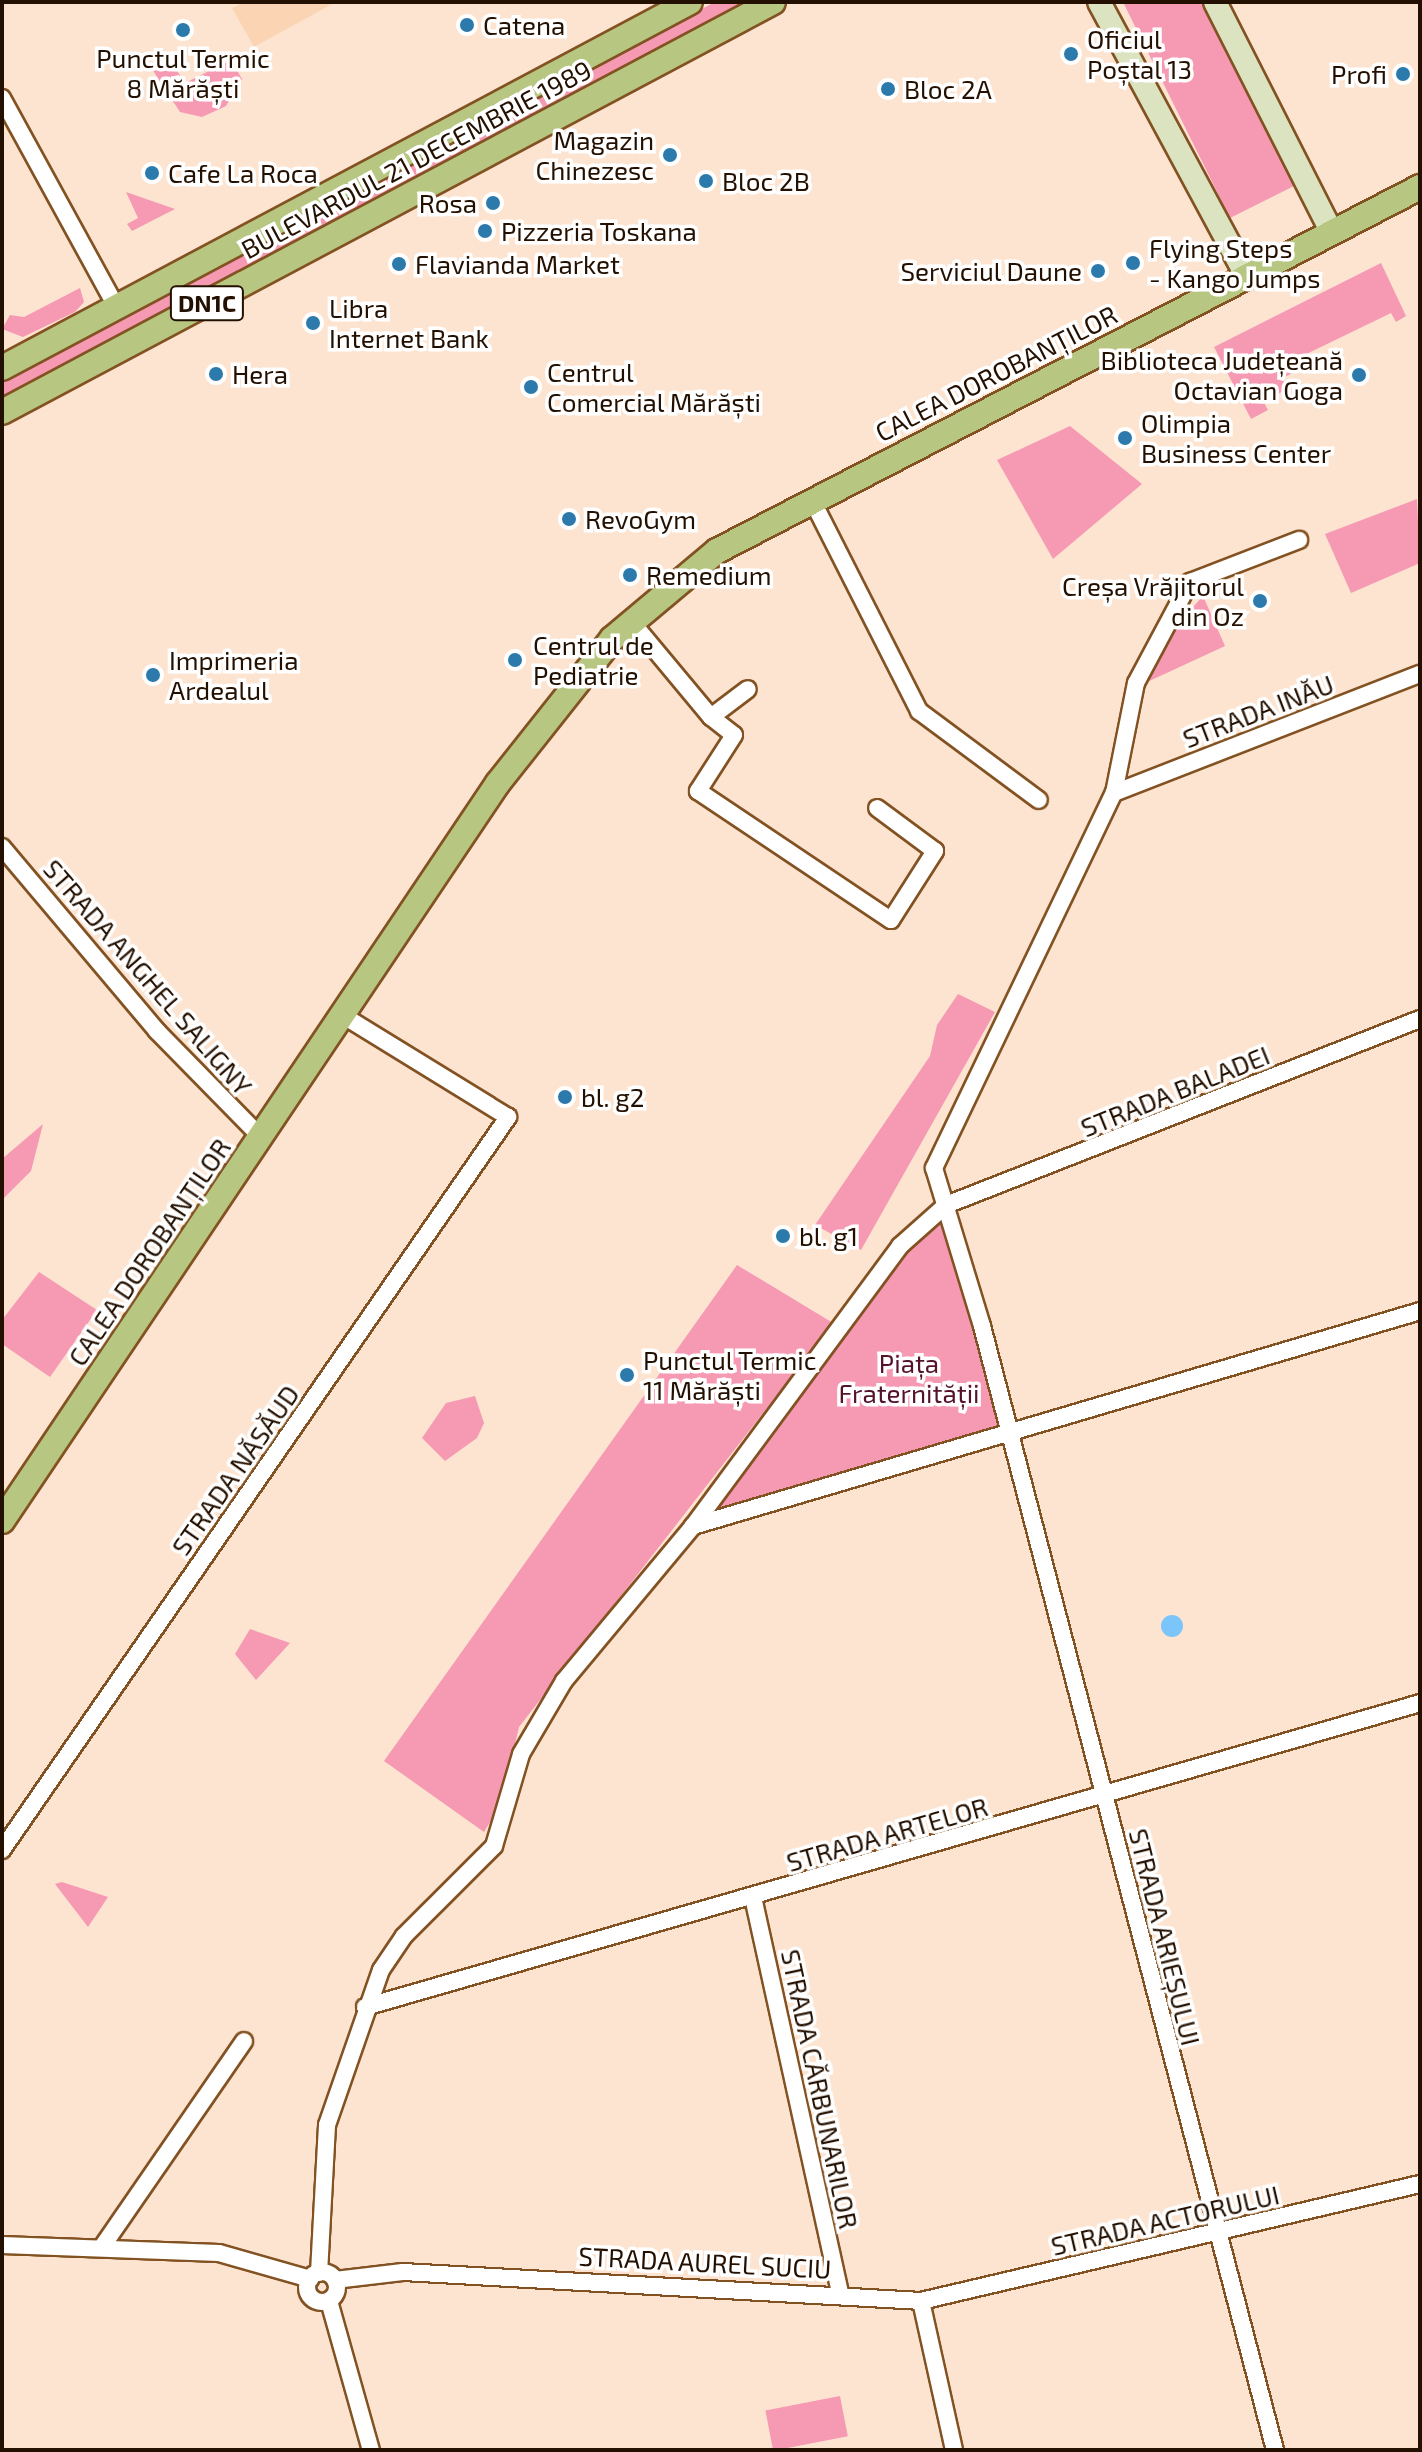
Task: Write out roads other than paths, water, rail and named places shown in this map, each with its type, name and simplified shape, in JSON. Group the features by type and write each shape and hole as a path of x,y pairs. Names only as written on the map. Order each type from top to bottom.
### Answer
{"main road":[{"name":"BULEVARDUL 21 DECEMBRIE 1989","path":"2,368 115,304 690,2"},
{"name":"BULEVARDUL 21 DECEMBRIE 1989","path":"2,412 773,2"},
{"path":"1099,2 1246,275"},
{"path":"1215,2 1331,231"},
{"name":"CALEA DOROBANȚILOR","path":"2,1521 554,706 631,621 717,551 1420,187"}],"street":[{"path":"2,98 115,304"},
{"path":"812,500 919,711 1039,800"},
{"path":"1008,1436 934,1168 938,1147 1020,1001 1114,793 1136,683 1190,582 1299,540"},
{"path":"631,621 711,717 734,735 698,791 891,920 935,851 877,808"},
{"name":"STRADA INĂU","path":"1114,793 1420,674"},
{"path":"711,717 748,689"},
{"name":"STRADA ANGHEL SALIGNY","path":"2,847 157,1031 260,1136"},
{"name":"STRADA NĂSĂUD","path":"2,1850 508,1117 344,1016"},
{"name":"STRADA BALADEI","path":"946,1205 1420,1019"},
{"path":"371,2450 321,2277 327,2125 365,2007 404,1936 494,1846 534,1723 693,1526 900,1246 946,1205"},
{"path":"693,1526 1008,1436 1420,1311"},
{"name":"STRADA ARIEȘULUI","path":"1008,1436 1106,1797 1216,2234 1275,2450"},
{"name":"STRADA ARTELOR","path":"365,2007 1106,1797 1420,1703"},
{"name":"STRADA CĂRBUNARILOR","path":"753,1897 840,2292"},
{"path":"102,2247 244,2041"},
{"name":"STRADA ACTORULUI","path":"921,2301 1420,2184"},
{"name":"STRADA AUREL SUCIU","path":"2,2245 229,2254 321,2277 403,2272 840,2292 921,2301"},
{"path":"321,2277 311,2297 329,2301"},
{"path":"921,2301 954,2450"}],"water":[{"path":"1168,1615 1176,1615 1183,1626 1176,1637 1168,1637 1161,1630 1161,1622"}],"place":[{"name":"Catena","path":"467,25"},
{"name":"Punctul Termic 8 Mărăști","path":"183,30"},
{"name":"Oficiul Poștal 13","path":"1071,54"},
{"name":"Profi","path":"1403,74"},
{"name":"Bloc 2A","path":"888,89"},
{"name":"Magazin Chinezesc","path":"670,155"},
{"name":"Cafe La Roca","path":"152,173"},
{"name":"Bloc 2B","path":"706,181"},
{"name":"Rosa","path":"493,203"},
{"name":"Pizzeria Toskana","path":"485,231"},
{"name":"Flying Steps - Kango Jumps","path":"1133,263"},
{"name":"Flavianda Market","path":"399,264"},
{"name":"Serviciul Daune","path":"1098,271"},
{"name":"Libra Internet Bank","path":"313,323"},
{"name":"Hera","path":"216,374"},
{"name":"Biblioteca Județeană Octavian Goga","path":"1359,375"},
{"name":"Centrul Comercial Mărăști","path":"531,387"},
{"name":"Olimpia Business Center","path":"1125,438"},
{"name":"RevoGym","path":"569,519"},
{"name":"Remedium","path":"630,575"},
{"name":"Creșa Vrăjitorul din Oz","path":"1260,601"},
{"name":"Centrul de Pediatrie","path":"515,660"},
{"name":"Imprimeria Ardealul","path":"153,675"},
{"name":"bl. g2","path":"565,1097"},
{"name":"bl. g1","path":"783,1236"},
{"name":"Punctul Termic 11 Mărăști","path":"627,1375"}],"park label":[{"name":"Piața Fraternității","path":"909,1378"}]}
